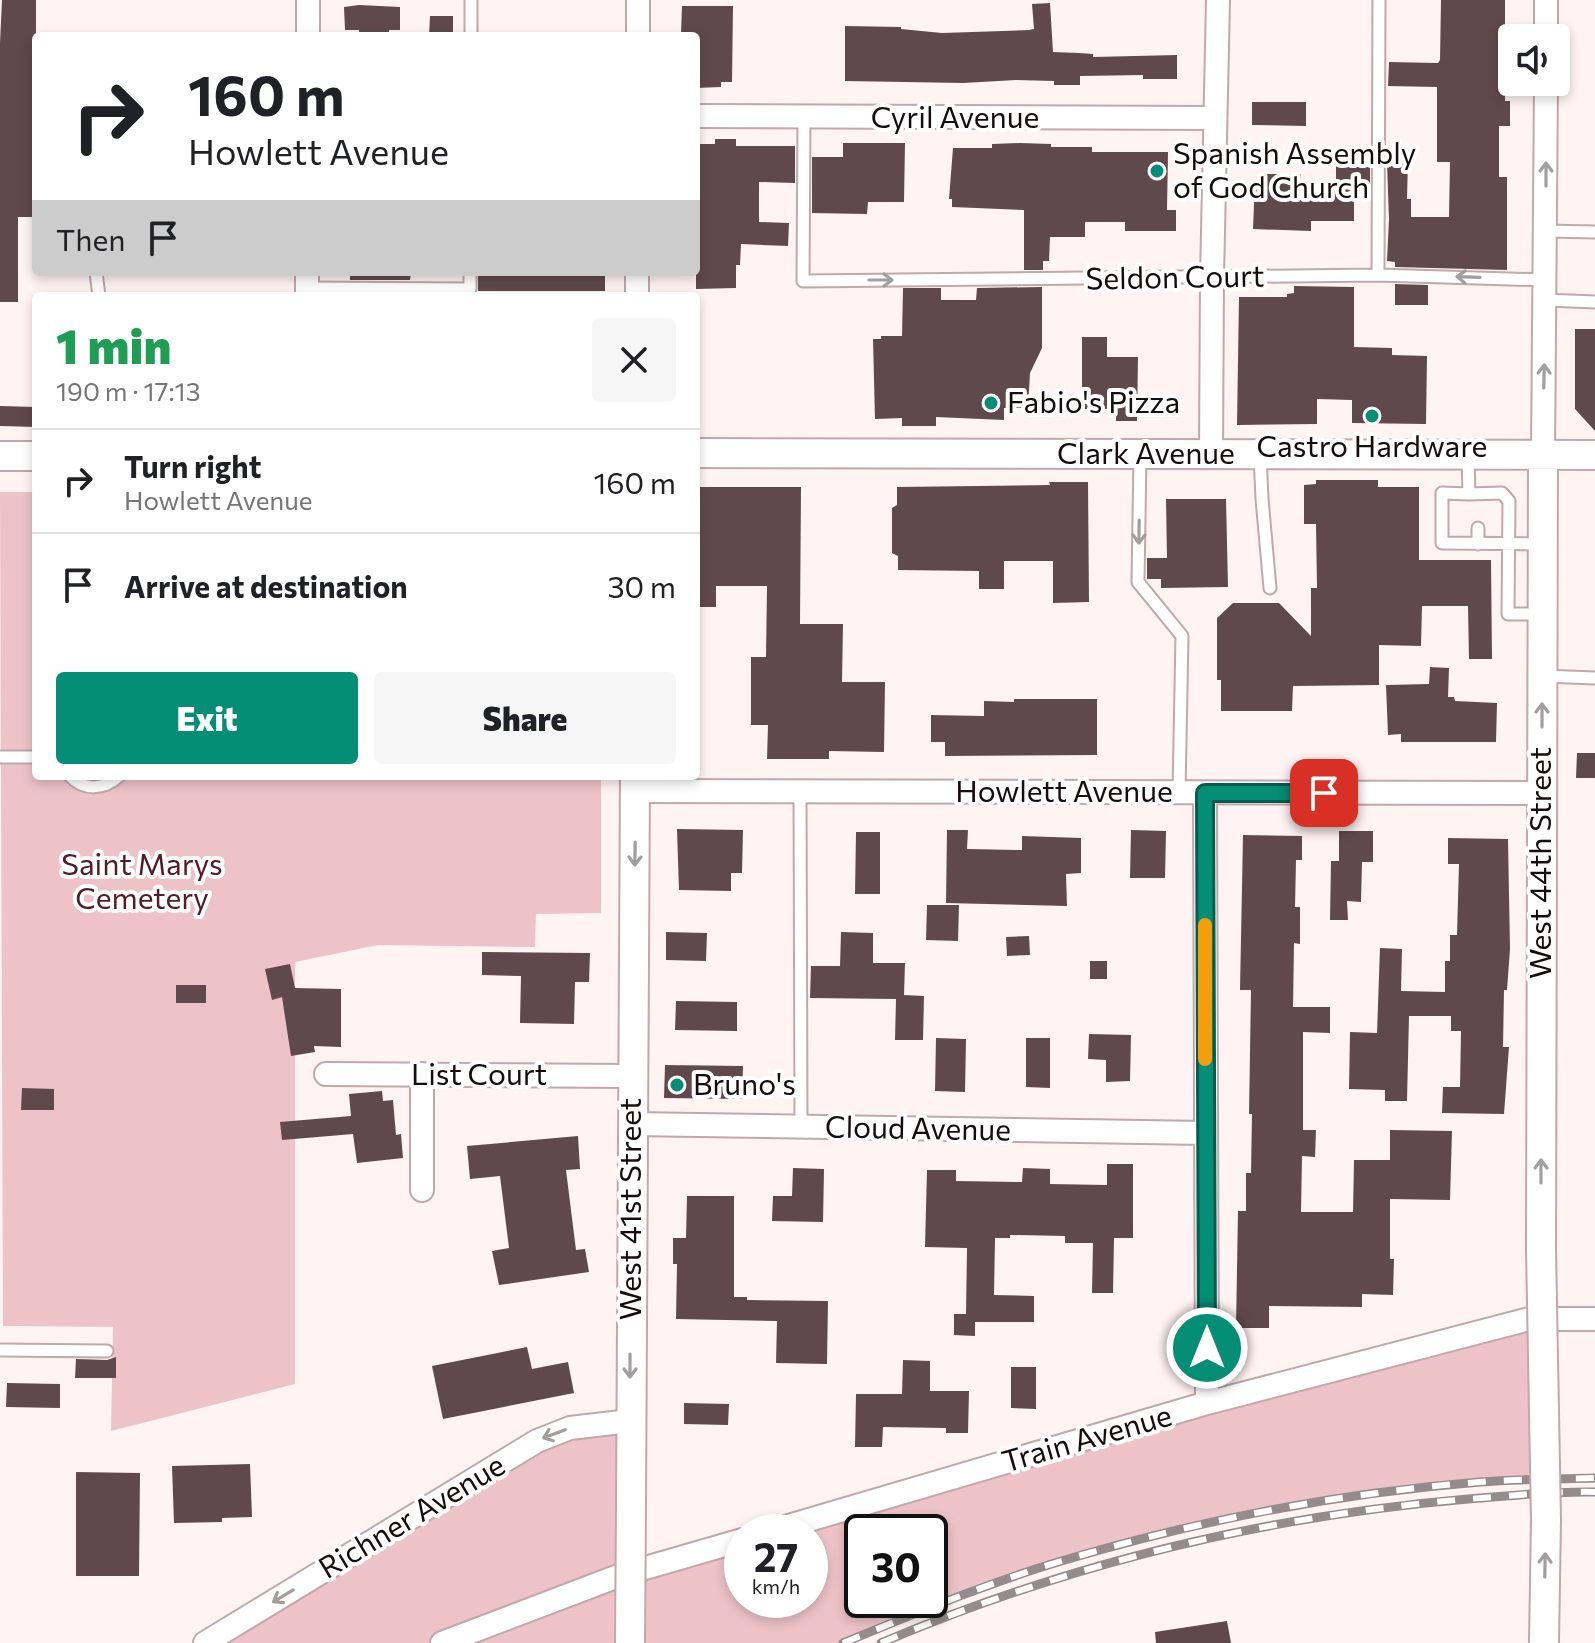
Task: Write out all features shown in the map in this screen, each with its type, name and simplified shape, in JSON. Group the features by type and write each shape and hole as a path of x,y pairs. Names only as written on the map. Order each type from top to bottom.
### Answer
{"street":[{"path":"308,0 308,32"},
{"path":"638,0 638,32"},
{"path":"1211,454 1218,0"},
{"path":"1546,0 1546,24"},
{"name":"West 44th Street","path":"1544,1643 1546,1520 1541,1249 1541,793 1546,96"},
{"name":"Cyril Avenue","path":"700,116 1214,118"},
{"name":"Clark Avenue","path":"700,453 1595,455"},
{"path":"0,456 32,456"},
{"name":"Howlett Avenue","path":"635,784 800,792 1541,793"},
{"name":"West 41st Street","path":"630,1643 635,784"},
{"path":"1205,793 1207,1403"},
{"name":"List Court","path":"326,1074 632,1076"},
{"path":"422,1074 422,1190"},
{"name":"Cloud Avenue","path":"632,1124 1205,1133"},
{"name":"Train Avenue","path":"828,1514 1207,1403 1529,1319 1595,1319"},
{"name":"Richner Avenue","path":"205,1643 537,1441 570,1428 630,1421"},
{"path":"442,1643 621,1575 724,1545"}],"lane":[{"path":"471,0 471,32"},
{"path":"1378,275 1379,0"},
{"name":"Seldon Court","path":"804,118 803,281 1378,275 1546,290 1595,302"},
{"path":"1546,231 1595,232"},
{"path":"307,285 470,289 470,276"},
{"path":"1260,453 1270,588"},
{"path":"1140,454 1138,582 1182,636 1179,793"},
{"path":"1468,454 1475,497"},
{"path":"1542,614 1508,614 1509,544 1509,501 1502,493 1475,497 1442,493 1442,543 1478,544 1509,544 1543,544"},
{"path":"1478,528 1478,544"},
{"path":"1542,676 1595,678"},
{"path":"0,757 32,757"},
{"path":"76,780 94,788 113,780"},
{"path":"800,792 801,1127"},
{"path":"0,1350 107,1351"}],"green space":[{"name":"Saint Marys Cemetery","path":"0,492 32,492 32,780 601,780 601,913 536,914 535,947 378,945 295,962 295,1384 111,1431 113,1327 3,1326"},
{"path":"1529,1319 1545,1481 1460,1485 1375,1494 1249,1515 1169,1532 1054,1563 948,1601 948,1514 844,1514 844,1618 906,1618 843,1643 205,1643 526,1447 630,1421 631,1577 724,1549 724,1618 828,1618 828,1518"}],"building":[{"path":"2,0 36,0 36,32 32,32 32,217 18,217 18,302 0,302"},
{"path":"1441,0 1505,0 1505,24 1498,24 1498,96 1505,96 1505,101 1510,101 1510,126 1499,126 1499,177 1507,177 1507,270 1395,267 1395,262 1387,261 1387,163 1408,161 1407,199 1411,199 1411,217 1449,217 1450,162 1437,162 1437,87 1388,86 1389,62 1438,63"},
{"path":"1050,3 1053,52 1093,54 1093,57 1177,55 1177,79 1143,79 1143,75 1080,76 1080,85 1016,80 963,83 845,81 845,26 901,27 942,33 1029,30 1034,29 1032,4"},
{"path":"682,6 733,6 732,82 721,82 721,87 700,88 700,32 681,32"},
{"path":"344,7 400,7 400,30 345,30"},
{"path":"430,16 453,16 453,32 429,32"},
{"path":"1252,102 1306,102 1306,126 1252,125"},
{"path":"715,139 736,139 736,146 795,146 795,183 759,182 759,222 789,223 788,246 741,244 740,265 736,265 736,288 696,289 696,276 700,276 700,144 715,144"},
{"path":"843,143 905,143 904,202 868,202 867,214 812,213 812,157 843,157"},
{"path":"992,144 1092,147 1092,152 1168,152 1167,210 1176,210 1176,231 1125,231 1125,222 1085,222 1085,237 1050,237 1049,261 1043,261 1043,270 1024,270 1024,210 952,207 952,199 949,199 953,148 992,148"},
{"path":"1336,162 1370,163 1370,185 1354,185 1354,221 1311,221 1311,231 1253,229 1255,180 1266,180 1266,174 1301,174 1301,182 1336,181"},
{"path":"350,276 410,276 410,280 350,280"},
{"path":"478,276 605,276 605,291 478,291"},
{"path":"1395,284 1428,285 1428,305 1395,305"},
{"path":"1294,286 1354,287 1354,347 1392,348 1392,355 1427,356 1426,424 1352,423 1352,400 1317,399 1317,424 1237,425 1239,297 1287,297 1287,294 1294,293"},
{"path":"1042,287 1042,348 1030,373 1028,408 1004,408 1004,420 936,417 936,426 902,426 902,418 875,419 873,339 902,336 903,288 941,288 941,300 976,300 977,288"},
{"path":"1575,329 1595,329 1595,431 1575,409"},
{"path":"1082,337 1107,337 1107,357 1138,357 1137,421 1116,421 1116,409 1082,409"},
{"path":"0,406 32,407 32,427 0,426"},
{"path":"1316,480 1378,480 1378,487 1419,487 1419,560 1491,560 1492,659 1469,659 1468,606 1422,606 1421,646 1379,645 1379,685 1293,686 1292,711 1221,711 1221,680 1217,680 1217,618 1233,603 1279,603 1311,636 1311,588 1317,588 1316,524 1304,524 1304,485 1316,484"},
{"path":"1049,482 1088,482 1089,602 1053,603 1053,561 1004,561 1004,589 979,589 979,571 898,570 898,556 892,553 892,508 897,505 897,487 1050,485"},
{"path":"700,487 801,487 800,624 843,624 842,682 885,682 884,752 829,751 829,759 767,759 768,725 751,725 751,657 766,657 767,586 716,586 716,607 700,607"},
{"path":"1166,499 1226,499 1228,587 1161,588 1161,579 1147,579 1147,558 1167,558"},
{"path":"1430,667 1449,668 1448,697 1454,697 1455,701 1497,703 1496,742 1401,742 1401,734 1388,735 1386,685 1429,684"},
{"path":"1014,699 1097,699 1097,755 945,756 945,742 931,742 931,715 984,716 984,701 1014,702"},
{"path":"1577,753 1595,753 1595,778 1576,778"},
{"path":"677,829 743,830 742,873 731,873 731,891 679,890"},
{"path":"947,830 968,830 967,849 1022,850 1022,836 1081,838 1081,873 1066,874 1067,906 946,903"},
{"path":"1131,830 1166,831 1165,878 1130,878"},
{"path":"1339,831 1373,831 1373,862 1362,862 1361,902 1347,901 1348,920 1330,920 1331,861 1339,861"},
{"path":"856,832 880,832 880,894 855,894"},
{"path":"1243,835 1302,836 1302,860 1296,860 1295,907 1300,907 1300,944 1294,943 1293,1007 1330,1007 1330,1033 1303,1032 1303,1130 1316,1130 1315,1157 1302,1156 1301,1212 1353,1212 1354,1160 1390,1160 1390,1130 1452,1131 1450,1200 1390,1199 1393,1295 1362,1294 1362,1307 1269,1306 1269,1328 1236,1328 1238,1211 1246,1211 1246,1173 1251,1173 1252,1114 1249,1114 1251,990 1240,990"},
{"path":"1448,838 1508,839 1510,949 1507,990 1504,990 1503,1047 1509,1047 1504,1114 1442,1113 1443,1087 1460,1087 1461,1031 1451,1031 1451,1016 1409,1016 1407,1101 1385,1101 1385,1090 1349,1089 1350,1032 1377,1033 1380,948 1402,949 1401,991 1445,992 1445,961 1450,961 1450,935 1457,935 1459,864 1448,864"},
{"path":"927,905 959,905 958,941 926,940"},
{"path":"666,932 707,933 706,961 666,960"},
{"path":"841,932 873,933 873,963 905,963 904,995 924,996 923,1040 895,1040 896,999 810,998 811,966 840,966"},
{"path":"1029,936 1030,955 1007,956 1006,937"},
{"path":"482,952 590,953 589,982 575,982 574,1024 520,1023 521,976 482,975"},
{"path":"1090,961 1107,961 1107,979 1090,979"},
{"path":"290,964 295,988 341,989 341,1047 314,1046 315,1052 291,1056 282,997 272,1000 265,969"},
{"path":"176,985 206,985 206,1003 176,1003"},
{"path":"676,1001 737,1002 737,1031 675,1030"},
{"path":"1089,1034 1131,1035 1130,1081 1106,1082 1106,1060 1088,1059"},
{"path":"936,1038 966,1039 965,1092 935,1091"},
{"path":"1026,1038 1050,1038 1050,1088 1026,1087"},
{"path":"665,1065 743,1066 742,1099 664,1098"},
{"path":"22,1088 54,1089 54,1110 21,1110"},
{"path":"382,1091 383,1101 393,1100 396,1135 401,1134 403,1158 357,1163 353,1134 282,1140 280,1122 351,1116 349,1094"},
{"path":"578,1136 580,1169 566,1170 576,1250 585,1249 589,1272 499,1285 492,1251 509,1248 500,1176 470,1179 467,1146"},
{"path":"1107,1164 1133,1164 1133,1238 1114,1238 1113,1293 1092,1293 1093,1243 1065,1243 1065,1236 1010,1235 1010,1238 995,1238 994,1295 1034,1296 1034,1322 975,1322 975,1336 954,1335 954,1314 966,1314 967,1248 925,1247 927,1170 956,1170 956,1181 1022,1182 1023,1168 1050,1169 1050,1184 1107,1185"},
{"path":"793,1168 824,1169 823,1222 772,1221 773,1196 792,1196"},
{"path":"687,1196 734,1196 734,1297 747,1297 747,1300 828,1301 827,1364 776,1363 777,1321 676,1319 677,1264 673,1264 673,1238 686,1238"},
{"path":"527,1347 532,1369 568,1362 574,1393 443,1419 432,1366"},
{"path":"116,1357 116,1378 75,1378 76,1359 107,1360"},
{"path":"903,1360 930,1361 930,1391 969,1391 968,1433 946,1433 946,1428 883,1427 882,1447 855,1447 856,1394 902,1394"},
{"path":"1011,1367 1036,1367 1036,1409 1011,1408"},
{"path":"7,1383 60,1384 60,1408 6,1407"},
{"path":"684,1403 729,1404 728,1425 684,1424"},
{"path":"250,1464 252,1517 222,1518 222,1522 174,1523 172,1466"},
{"path":"76,1472 140,1473 139,1576 76,1576"},
{"path":"1227,1621 1231,1643 1156,1643 1155,1632"}],"railway":[{"path":"843,1643 1031,1571 1110,1547 1214,1522 1373,1493 1494,1481 1595,1478"},
{"path":"881,1643 951,1615 1095,1567 1243,1531 1392,1507 1531,1494 1595,1492"}],"slow traffic":[{"path":"1205,925 1205,1059"}],"place":[{"name":"Spanish Assembly of God Church","path":"1157,171"},
{"name":"Fabio's Pizza","path":"991,403"},
{"name":"Castro Hardware","path":"1372,416"},
{"name":"Bruno's","path":"677,1085"}],"route":[{"path":"1207,1348 1205,793 1324,793"}]}
